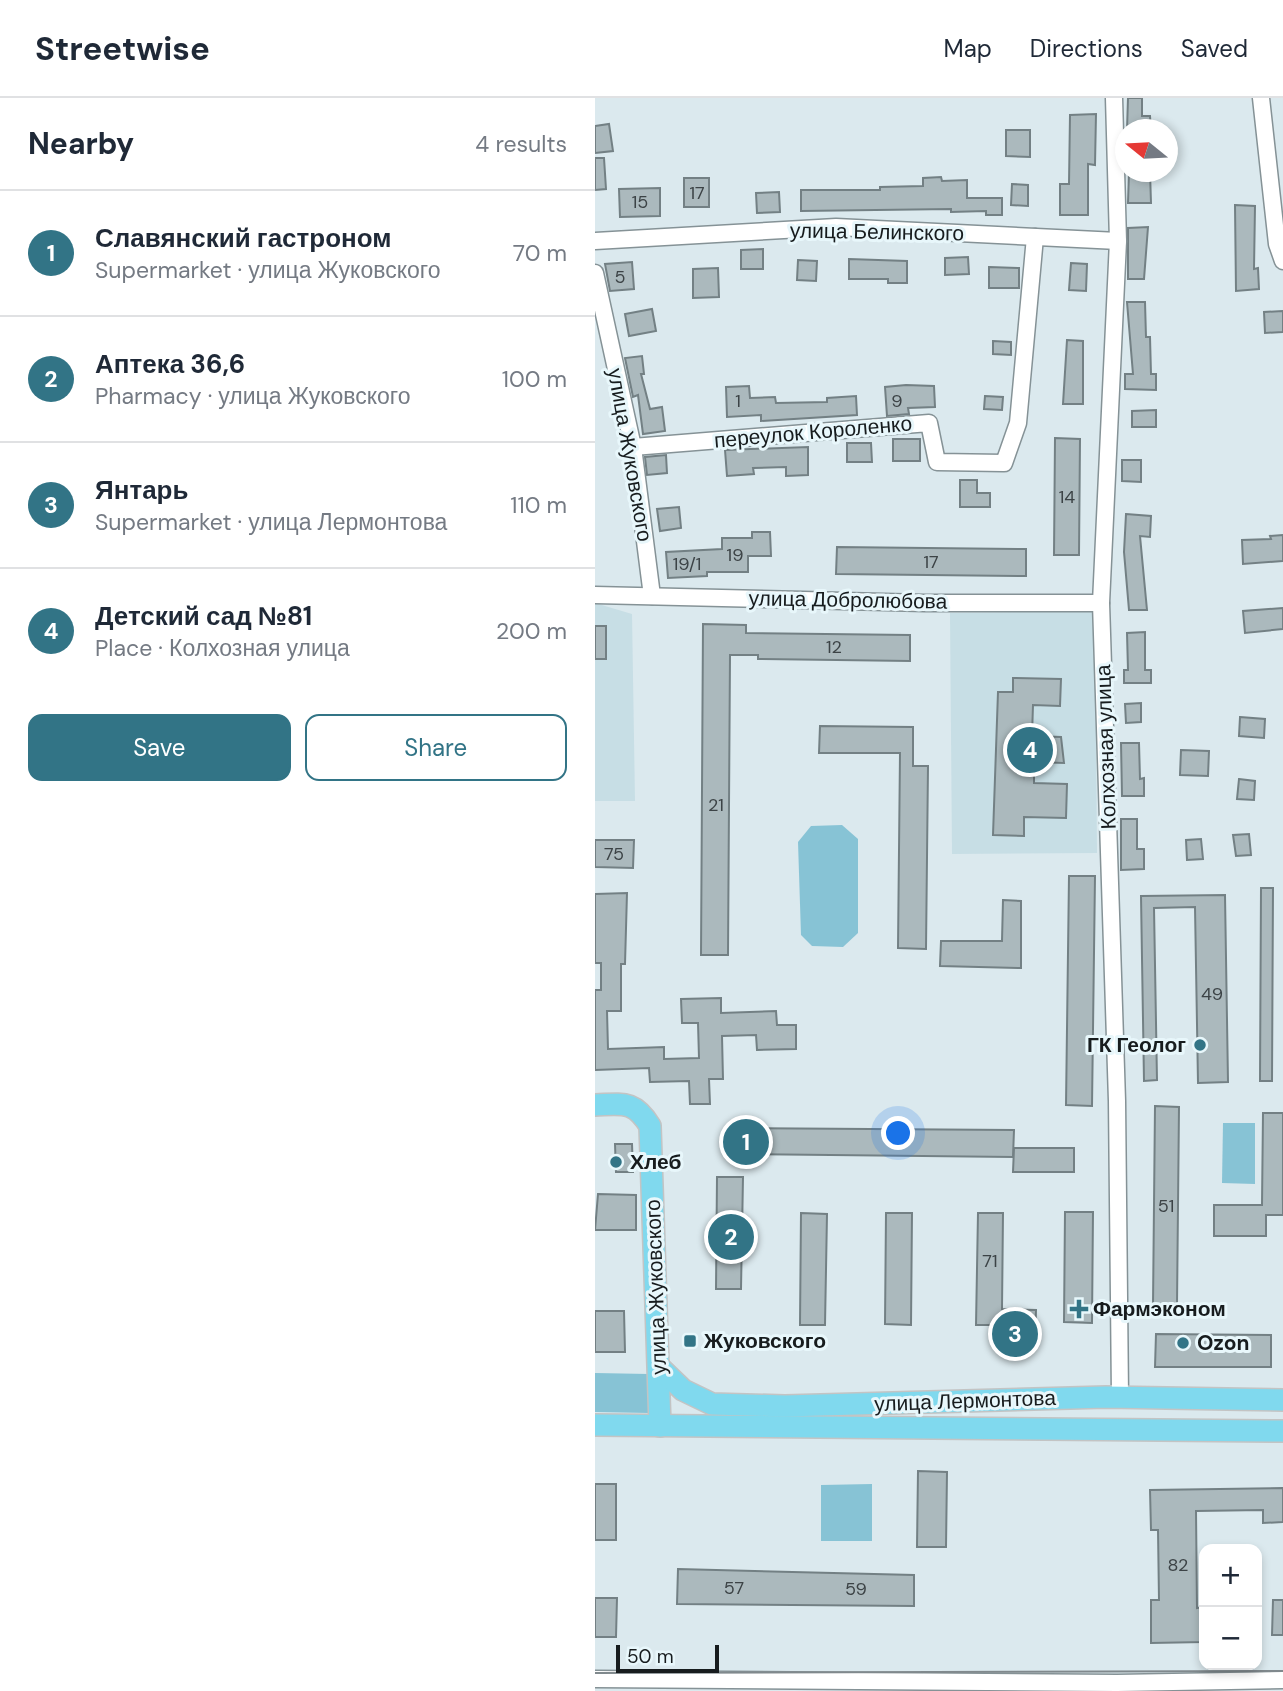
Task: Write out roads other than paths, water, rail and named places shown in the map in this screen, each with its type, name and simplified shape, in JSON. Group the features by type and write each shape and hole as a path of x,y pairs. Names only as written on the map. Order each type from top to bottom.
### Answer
{"main road":[{"name":"улица Жуковского","path":"595,1105 628,1104 640,1110 650,1126 660,1426"},
{"name":"улица Лермонтова","path":"659,1367 683,1390 712,1404 785,1406 1120,1397 1283,1400"},
{"path":"712,1404 714,1426"},
{"name":"улица Лермонтова","path":"595,1425 1283,1431"}],"street":[{"name":"Колхозная улица","path":"1114,98 1118,241 1101,603 1117,1101 1120,1397"},
{"path":"1261,98 1277,244 1283,261"},
{"name":"улица Белинского","path":"595,242 836,227 1118,241"},
{"name":"переулок Короленко","path":"633,447 929,423 937,462 1004,463 1018,423 1035,237"},
{"name":"улица Жуковского","path":"595,273 633,447 652,596"},
{"name":"улица Добролюбова","path":"595,596 925,603 1101,603"},
{"path":"595,1679 669,1685 1117,1687 1283,1680"}],"tram line":[{"path":"595,1673 1283,1671"}],"place":[{"name":"Детский сад №81","path":"1030,750"},
{"name":"ГК Геолог","path":"1200,1045"},
{"name":"Славянский гастроном","path":"746,1142"},
{"name":"Хлеб","path":"616,1162"},
{"name":"Аптека 36,6","path":"731,1237"},
{"name":"Фармэконом","path":"1079,1309"},
{"name":"Янтарь","path":"1015,1334"},
{"name":"Жуковского","path":"690,1341"},
{"name":"Ozon","path":"1183,1343"}]}
